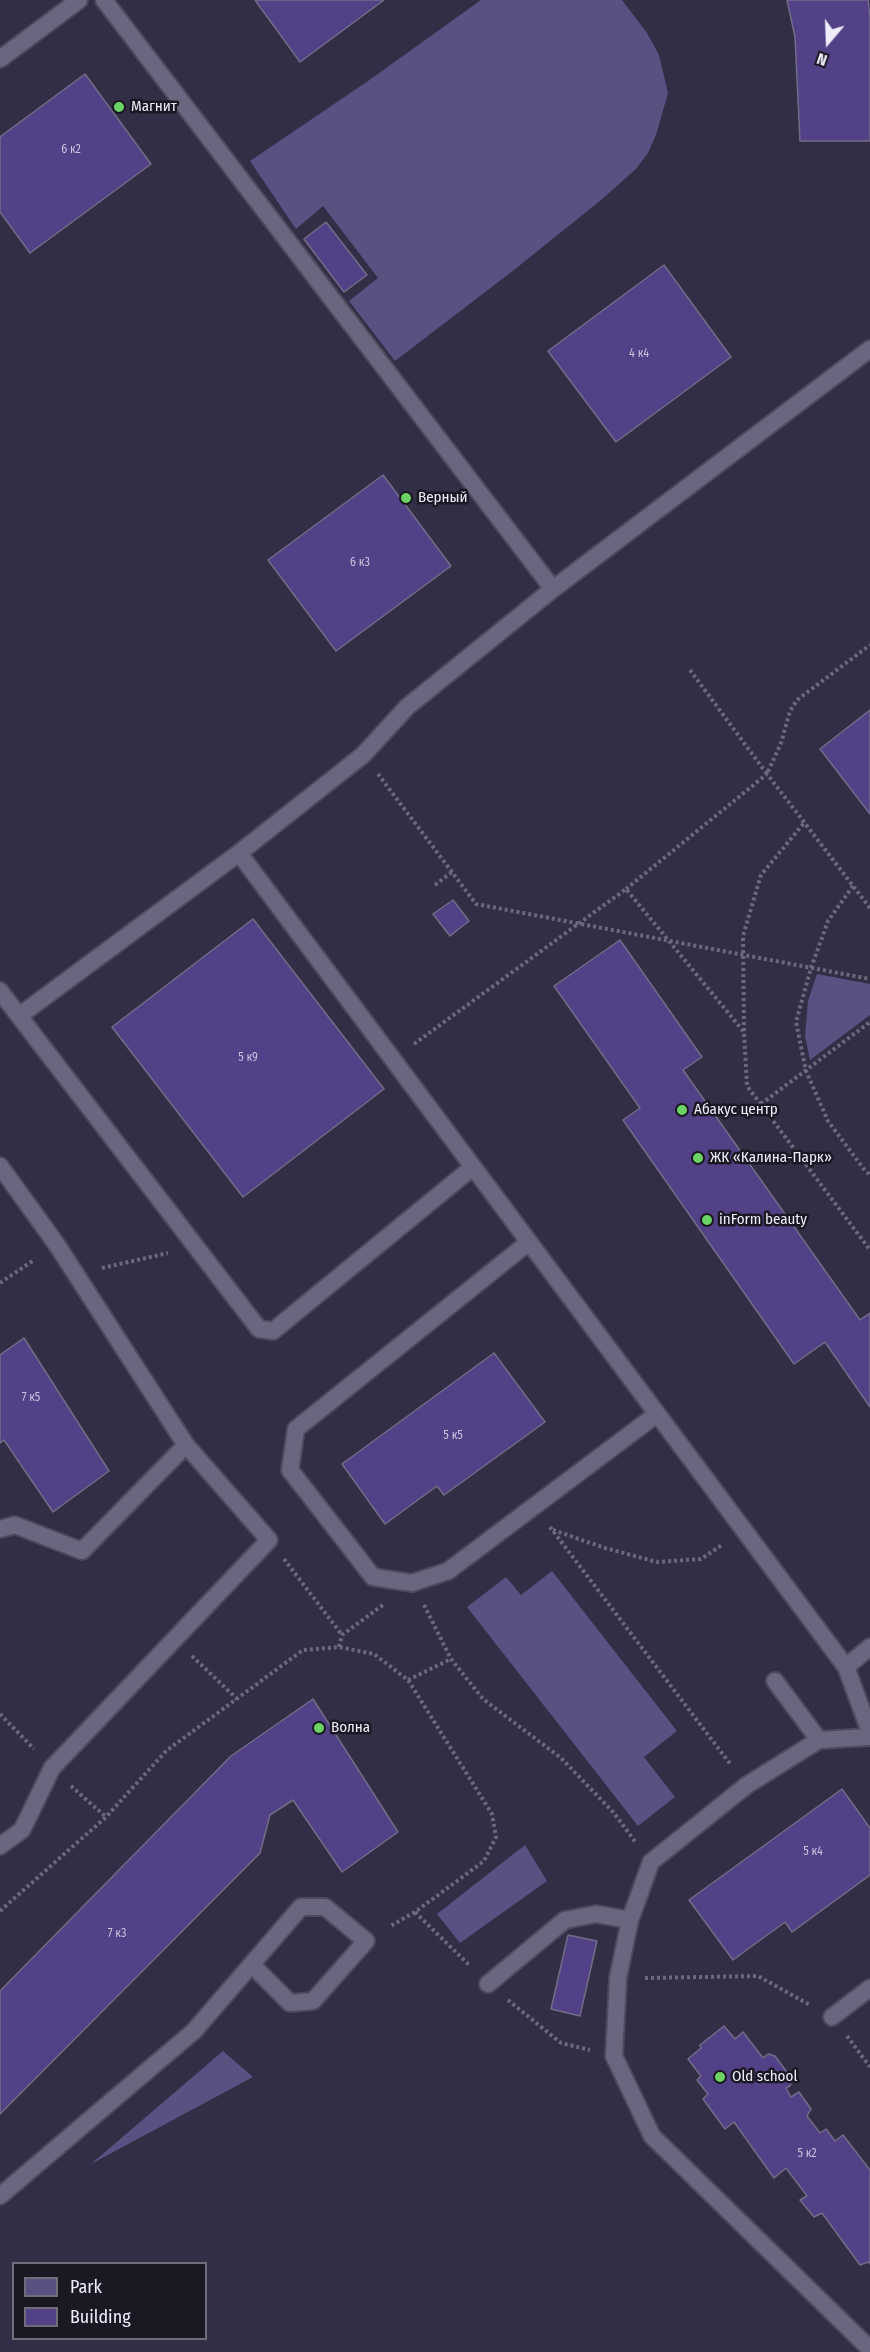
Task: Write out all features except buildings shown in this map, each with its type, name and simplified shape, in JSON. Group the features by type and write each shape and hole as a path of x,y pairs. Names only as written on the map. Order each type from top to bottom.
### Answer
{"lane":[{"path":"0,59 79,0"},
{"path":"104,0 553,589"},
{"path":"19,1016 239,853 363,754 407,707 553,589 869,352"},
{"path":"239,853 846,1667 870,1732"},
{"path":"0,991 259,1329 273,1330 473,1167"},
{"path":"0,1166 57,1245 186,1445 269,1540 52,1768 22,1830 0,1846"},
{"path":"528,1242 296,1429 290,1470 373,1577 412,1583 448,1571 657,1413"},
{"path":"0,1529 15,1525 82,1551 186,1445"},
{"path":"846,1667 870,1647"},
{"path":"775,1681 819,1740"},
{"path":"870,1737 819,1740 747,1785 651,1862 630,1920 618,1978 614,2056 652,2136 870,2349"},
{"path":"0,2196 194,2031 301,1907 325,1907 366,1941 313,2001 290,2003 252,1965"},
{"path":"488,1984 565,1920 596,1914 630,1920"},
{"path":"832,2017 870,1988"}],"path":[{"path":"393,1060 626,889 767,774 781,743 790,711 797,700 870,645"},
{"path":"690,670 870,908"},
{"path":"363,754 476,904 870,980"},
{"path":"804,822 761,875 743,936 747,1086 870,1250"},
{"path":"435,885 452,872"},
{"path":"853,886 828,921 811,968 796,1022 806,1071 828,1121 870,1174"},
{"path":"626,889 744,1032"},
{"path":"761,1104 870,1022"},
{"path":"865,1243 870,1239"},
{"path":"75,1274 158,1256 194,1244"},
{"path":"0,1283 57,1245"},
{"path":"534,1505 747,1785"},
{"path":"552,1530 604,1548 657,1562 701,1559 744,1531"},
{"path":"269,1540 342,1635"},
{"path":"339,1647 342,1635 412,1583 451,1659 483,1699 561,1758 614,1813 651,1862"},
{"path":"174,1640 237,1699"},
{"path":"0,1911 106,1817 166,1751 303,1650 339,1647 374,1654 408,1680 492,1814 496,1837 484,1861 415,1912 366,1941"},
{"path":"408,1680 451,1659"},
{"path":"618,1978 758,1976"}],"green space":[{"path":"481,0 622,0 647,33 659,55 668,93 656,135 648,153 636,169 514,270 395,361 349,301 378,278 323,206 296,229 250,161 368,81"},
{"path":"817,974 870,984 870,1015 810,1060 805,1036 808,1001"},
{"path":"552,1571 677,1731 644,1757 675,1797 638,1826 467,1607 506,1577 521,1595"},
{"path":"525,1845 547,1881 460,1943 437,1914"},
{"path":"223,2051 253,2077 91,2164"}],"place":[{"name":"Магнит","path":"119,107"},
{"name":"Верный","path":"406,498"},
{"name":"Абакус центр","path":"682,1110"},
{"name":"ЖК «Калина-Парк»","path":"698,1158"},
{"name":"inForm beauty","path":"707,1220"},
{"name":"Волна","path":"319,1728"},
{"name":"Old school","path":"720,2077"}]}
